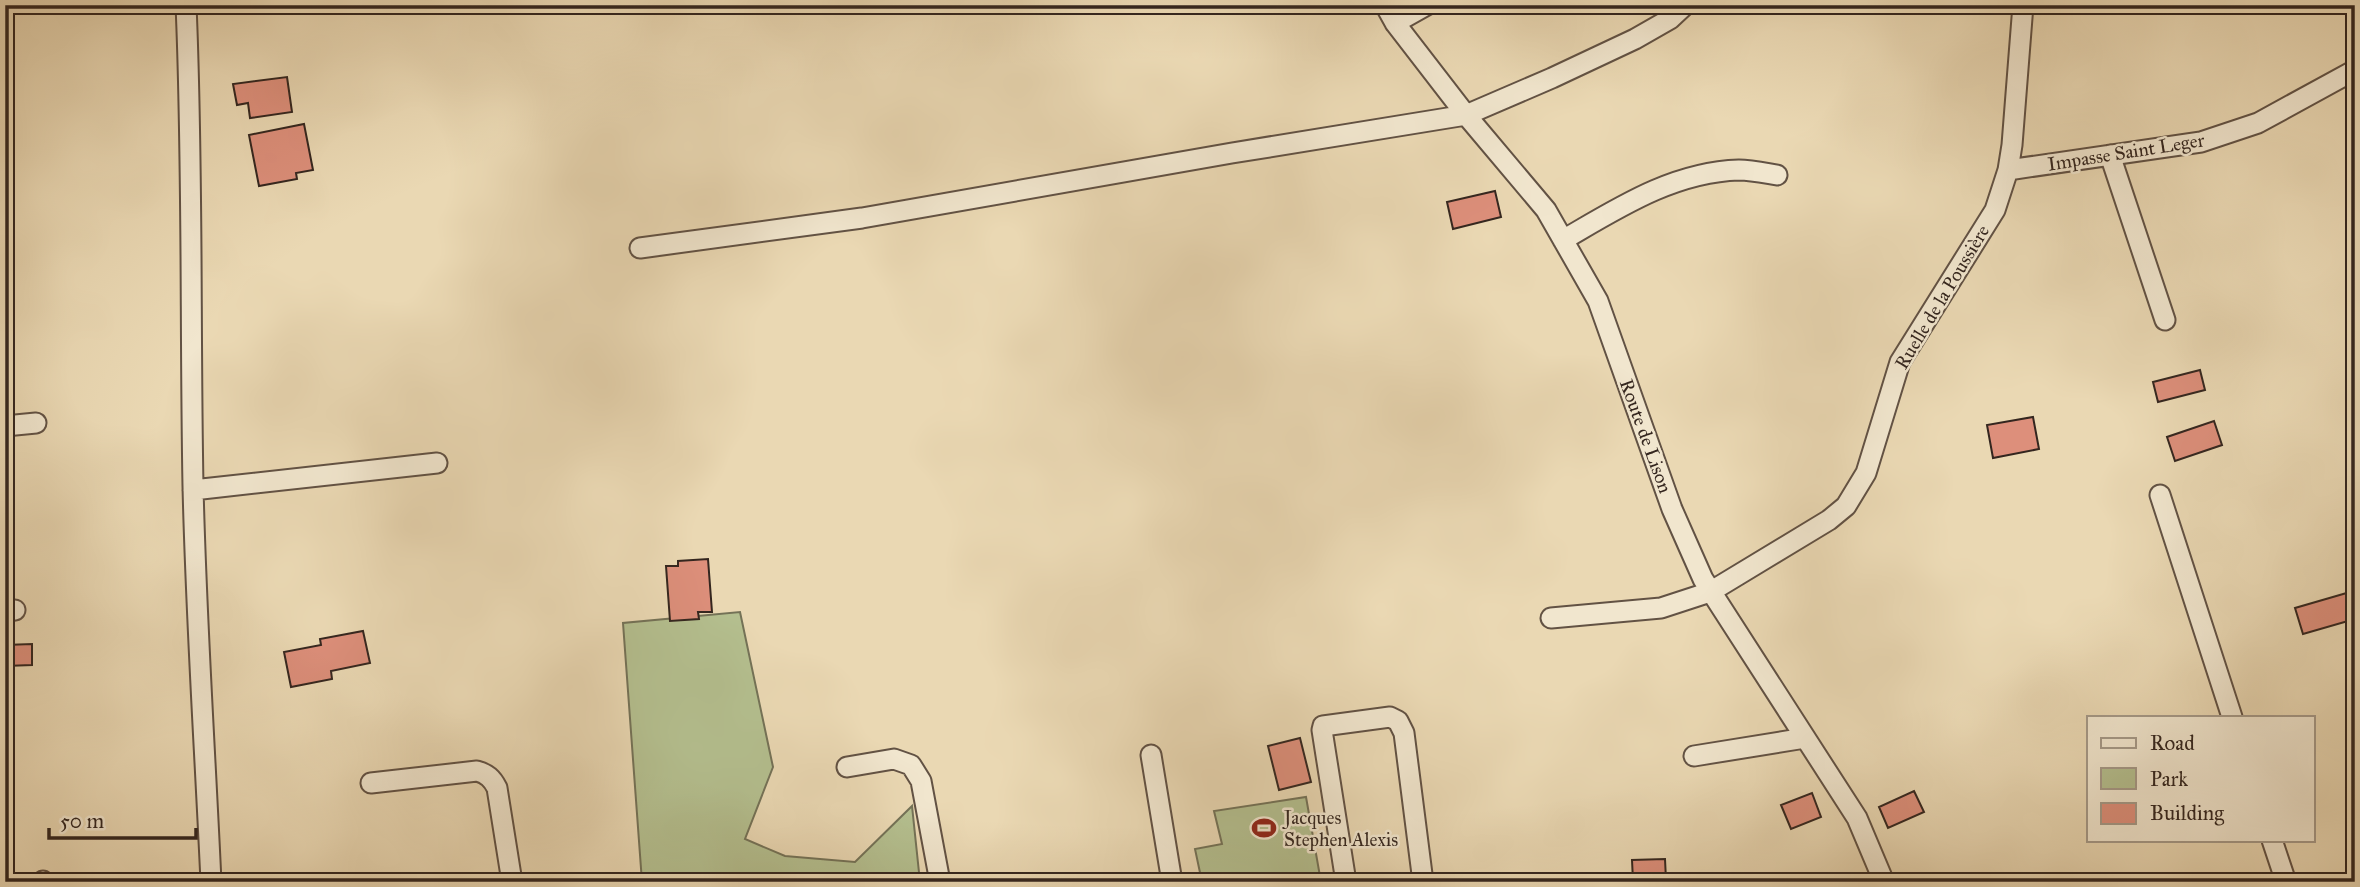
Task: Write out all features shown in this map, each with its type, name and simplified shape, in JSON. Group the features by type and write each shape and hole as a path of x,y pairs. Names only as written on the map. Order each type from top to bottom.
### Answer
{"street":[{"path":"186,5 193,490 211,882"},
{"path":"1390,14 1427,5"},
{"path":"640,248 862,218 1466,115 1635,38 1670,19 1685,5"},
{"name":"Ruelle de la Poussière","path":"1551,618 1661,608 1710,592 1812,531 1846,506 1866,472 1900,362 1995,210 2008,170 2023,5"},
{"name":"Route de Lison","path":"1390,14 1466,115 1546,210 1598,301 1672,509 1710,592 1857,818 1884,882"},
{"name":"Impasse Saint Leger","path":"2008,170 2201,142 2258,123 2355,70"},
{"path":"2110,155 2165,320"},
{"path":"1563,240 1636,198 1688,177 1740,170 1777,175"},
{"path":"5,426 36,423"},
{"path":"193,490 437,463"},
{"path":"2160,495 2232,716"},
{"path":"1346,882 1322,730 1325,724 1390,716 1402,726 1423,882"},
{"path":"1694,756 1805,738"},
{"path":"1151,755 1172,882"},
{"path":"847,767 894,760 911,765 921,781 940,882"},
{"path":"371,783 477,771 485,773 496,788 512,882"},
{"path":"2273,842 2286,882"}],"green space":[{"path":"740,612 773,767 745,839 785,856 855,862 912,806 920,882 642,882 623,623"},
{"name":"Jacques Stephen Alexis","path":"1306,797 1321,882 1202,882 1195,849 1222,844 1214,811"}],"building":[{"path":"287,77 292,112 250,118 248,103 237,105 233,84"},
{"path":"304,124 313,170 296,173 297,179 259,186 249,135"},
{"path":"1495,191 1501,217 1453,229 1447,202"},
{"path":"2200,370 2205,390 2158,402 2153,382"},
{"path":"2033,417 2039,449 1993,458 1987,425"},
{"path":"2214,421 2222,445 2175,461 2167,437"},
{"path":"708,559 712,612 698,612 699,619 670,621 666,566 678,566 678,561"},
{"path":"2350,592 2355,619 2303,634 2295,608"},
{"path":"363,631 370,663 331,671 332,679 291,687 284,652 321,645 320,639"},
{"path":"32,644 32,665 5,666 5,645"},
{"path":"1300,738 1311,782 1279,790 1268,746"},
{"path":"1914,791 1924,812 1888,828 1879,807"},
{"path":"1812,793 1821,817 1791,829 1781,805"},
{"path":"1665,859 1666,880 1633,881 1632,860"}],"place":[{"name":"Jacques Stephen Alexis","path":"1264,828"}]}
